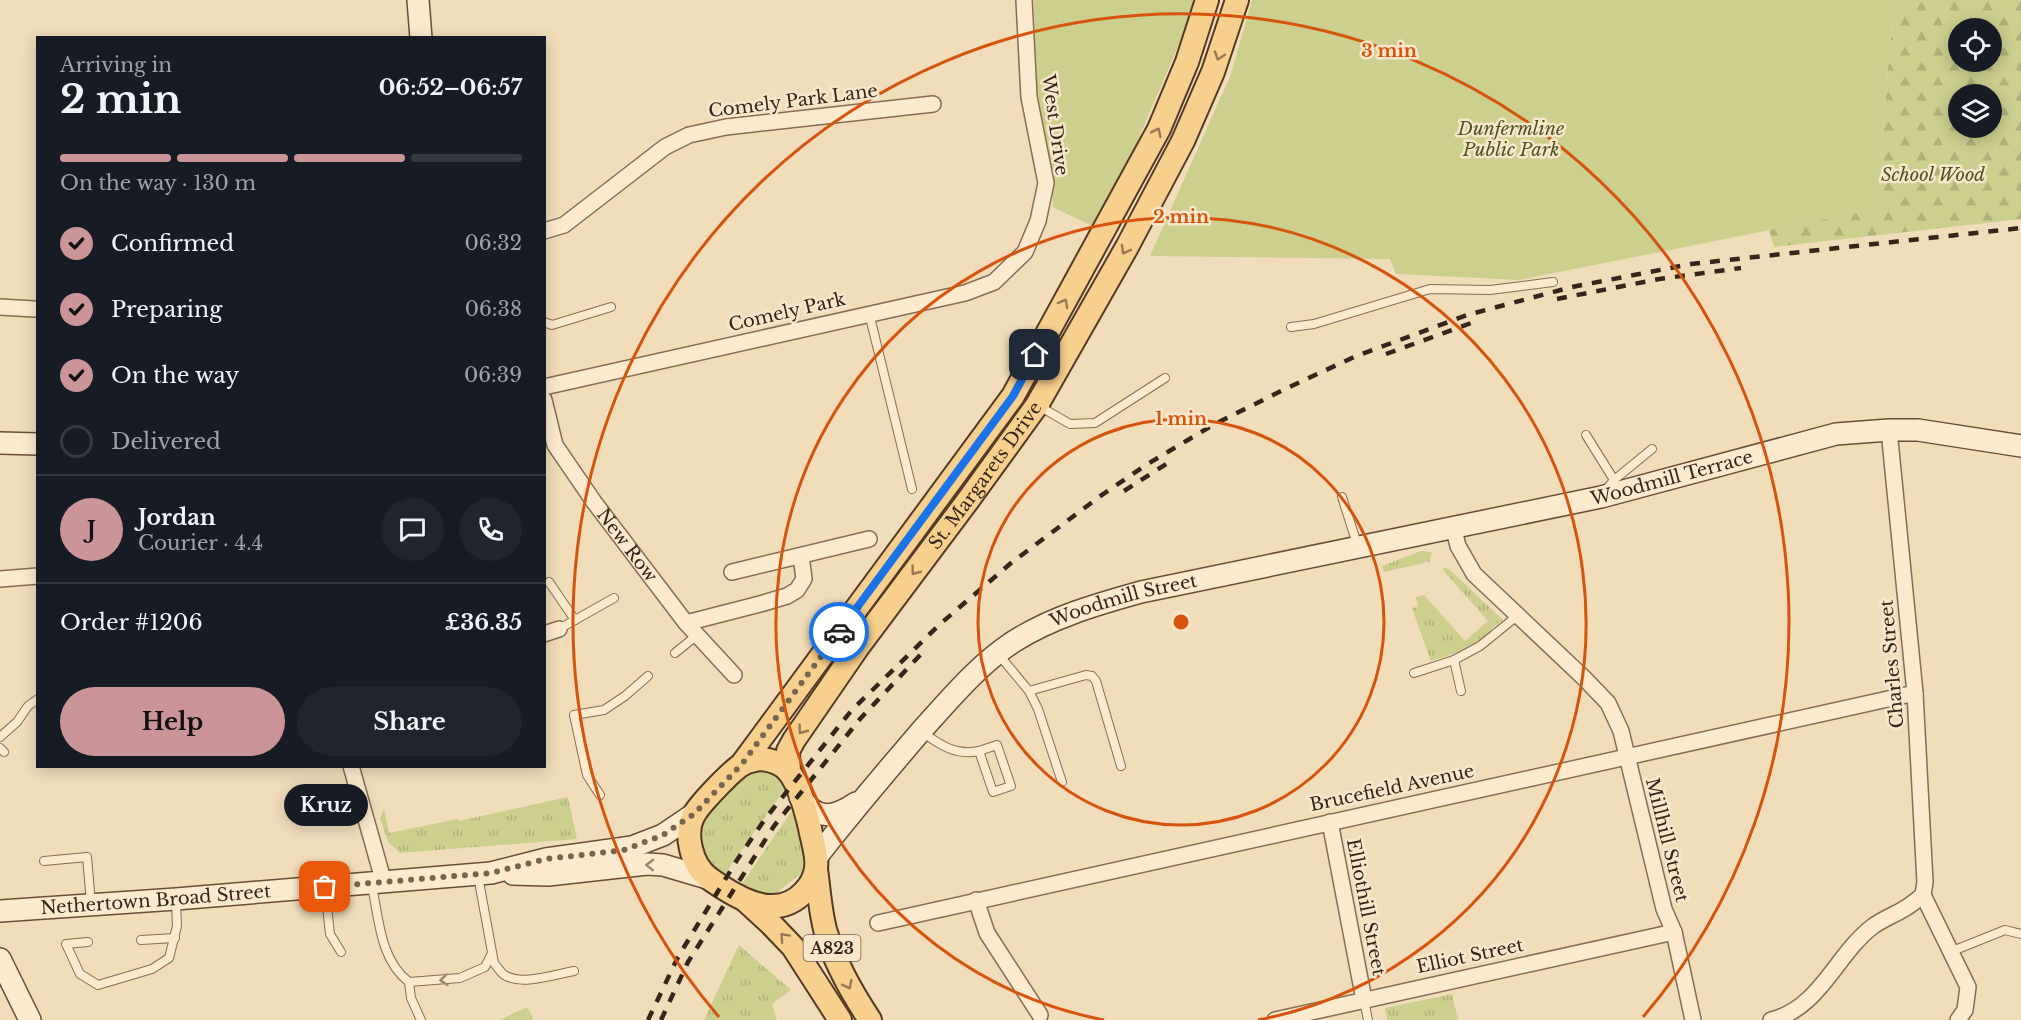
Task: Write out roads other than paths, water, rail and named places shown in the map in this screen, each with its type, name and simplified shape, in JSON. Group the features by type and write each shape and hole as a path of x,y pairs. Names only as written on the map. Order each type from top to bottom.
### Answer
{"main road":[{"name":"St. Margarets Drive","path":"742,764 1013,396 1159,129 1187,62 1208,0"},
{"name":"St. Margarets Drive","path":"789,771 790,747 858,647 1037,405 1127,247 1183,141 1213,72 1237,0"},
{"path":"694,814 742,764 761,759 771,760 789,771"},
{"name":"A823","path":"789,771 809,822 826,931 832,950 849,988 870,1020"},
{"name":"A823","path":"694,814 690,846 693,856 707,878 746,901 790,944 840,1020"},
{"name":"A823","path":"746,901 773,907 794,901 810,884 816,863"}],"street":[{"path":"418,0 421,36"},
{"name":"West Drive","path":"1024,0 1029,96 1046,183 1038,221 1025,252"},
{"name":"Comely Park Lane","path":"546,230 564,225 665,147 689,135 726,127 933,104"},
{"name":"Comely Park","path":"546,387 965,292 994,282 1025,252"},
{"path":"0,307 34,309"},
{"name":"New Row","path":"546,408 555,445 594,502 696,636 734,675"},
{"name":"Woodmill Terrace","path":"1453,526 1601,497 1825,437 1889,430 1918,430 2021,446"},
{"name":"Charles Street","path":"1889,430 1915,693 1925,882 1923,895"},
{"path":"0,443 36,444"},
{"name":"Woodmill Street","path":"816,863 861,800 962,685 1014,642 1047,624 1096,604 1141,592 1358,549 1453,526"},
{"name":"Millhill Street","path":"1453,526 1458,546 1474,574 1608,703 1621,731 1664,909 1674,932 1693,1020"},
{"path":"732,572 869,538"},
{"path":"686,623 769,601 797,590 804,579 801,556"},
{"path":"0,579 36,576"},
{"name":"Brucefield Avenue","path":"878,923 1915,693"},
{"path":"351,768 378,883"},
{"name":"Woodmill Street","path":"800,798 816,812 830,815 845,810 861,800"},
{"name":"Nethertown Broad Street","path":"484,874 546,859 633,847 663,835 694,814"},
{"name":"Elliothill Street","path":"1330,822 1364,1000"},
{"name":"Nethertown Broad Street","path":"0,911 484,874 548,875 647,864 663,865 707,878"},
{"path":"1772,1020 1782,1018 1801,1007 1815,994 1846,952 1873,926 1907,908 1923,895 1968,987 1965,1010 1958,1020"},
{"path":"976,900 987,933 1040,1015"},
{"name":"Elliot Street","path":"1276,1020 1674,932"},
{"path":"0,959 30,1020"}],"lane":[{"path":"1291,327 1314,324 1430,290 1490,290 1552,282"},
{"path":"546,323 552,325 612,307"},
{"path":"869,313 912,489"},
{"path":"1037,405 1070,424 1095,423 1165,378"},
{"path":"1587,435 1614,480"},
{"path":"1601,497 1614,480 1652,449"},
{"path":"1342,497 1358,549"},
{"path":"549,582 575,620"},
{"path":"552,631 614,598"},
{"path":"1414,673 1454,660 1480,646 1517,616"},
{"path":"675,653 696,636"},
{"path":"998,654 1029,691 1038,709 1062,782"},
{"path":"1454,660 1461,691"},
{"path":"1029,691 1086,675 1092,676 1096,681 1121,766"},
{"path":"600,795 587,775 574,715 604,710 648,676"},
{"path":"0,736 17,722 28,705 36,700"},
{"path":"921,731 937,743 955,752 968,754 997,745 1011,786 993,792 978,752"},
{"path":"44,861 87,857 91,905"},
{"path":"484,874 492,953 494,963 503,974 513,979 532,979 574,971"},
{"path":"378,883 381,933 394,967 409,982 411,998 421,1020"},
{"path":"325,887 330,934 341,952"},
{"path":"88,942 66,944 80,974 98,985 152,969 169,958 177,926 176,899"},
{"path":"1950,952 2005,930 2021,934"},
{"path":"141,940 175,938"},
{"path":"409,982 460,978 485,967 492,953"},
{"path":"1364,1000 1368,1020"}],"railway":[{"path":"648,1020 678,957 737,860 765,819 851,711 939,625 1011,563 1099,497 1146,465 1213,425 1354,357 1467,315 1572,287 1691,264 2021,228"},
{"path":"1557,299 1659,279 1741,268"},
{"path":"1386,354 1474,322"},
{"path":"1124,491 1174,459"},
{"path":"661,1020 688,962 774,826 860,719 923,652"}],"place":[{"name":"Kruz","path":"325,887"}],"park label":[{"name":"Dunfermline Public Park","path":"1511,139"},
{"name":"School Wood","path":"1933,175"}]}
